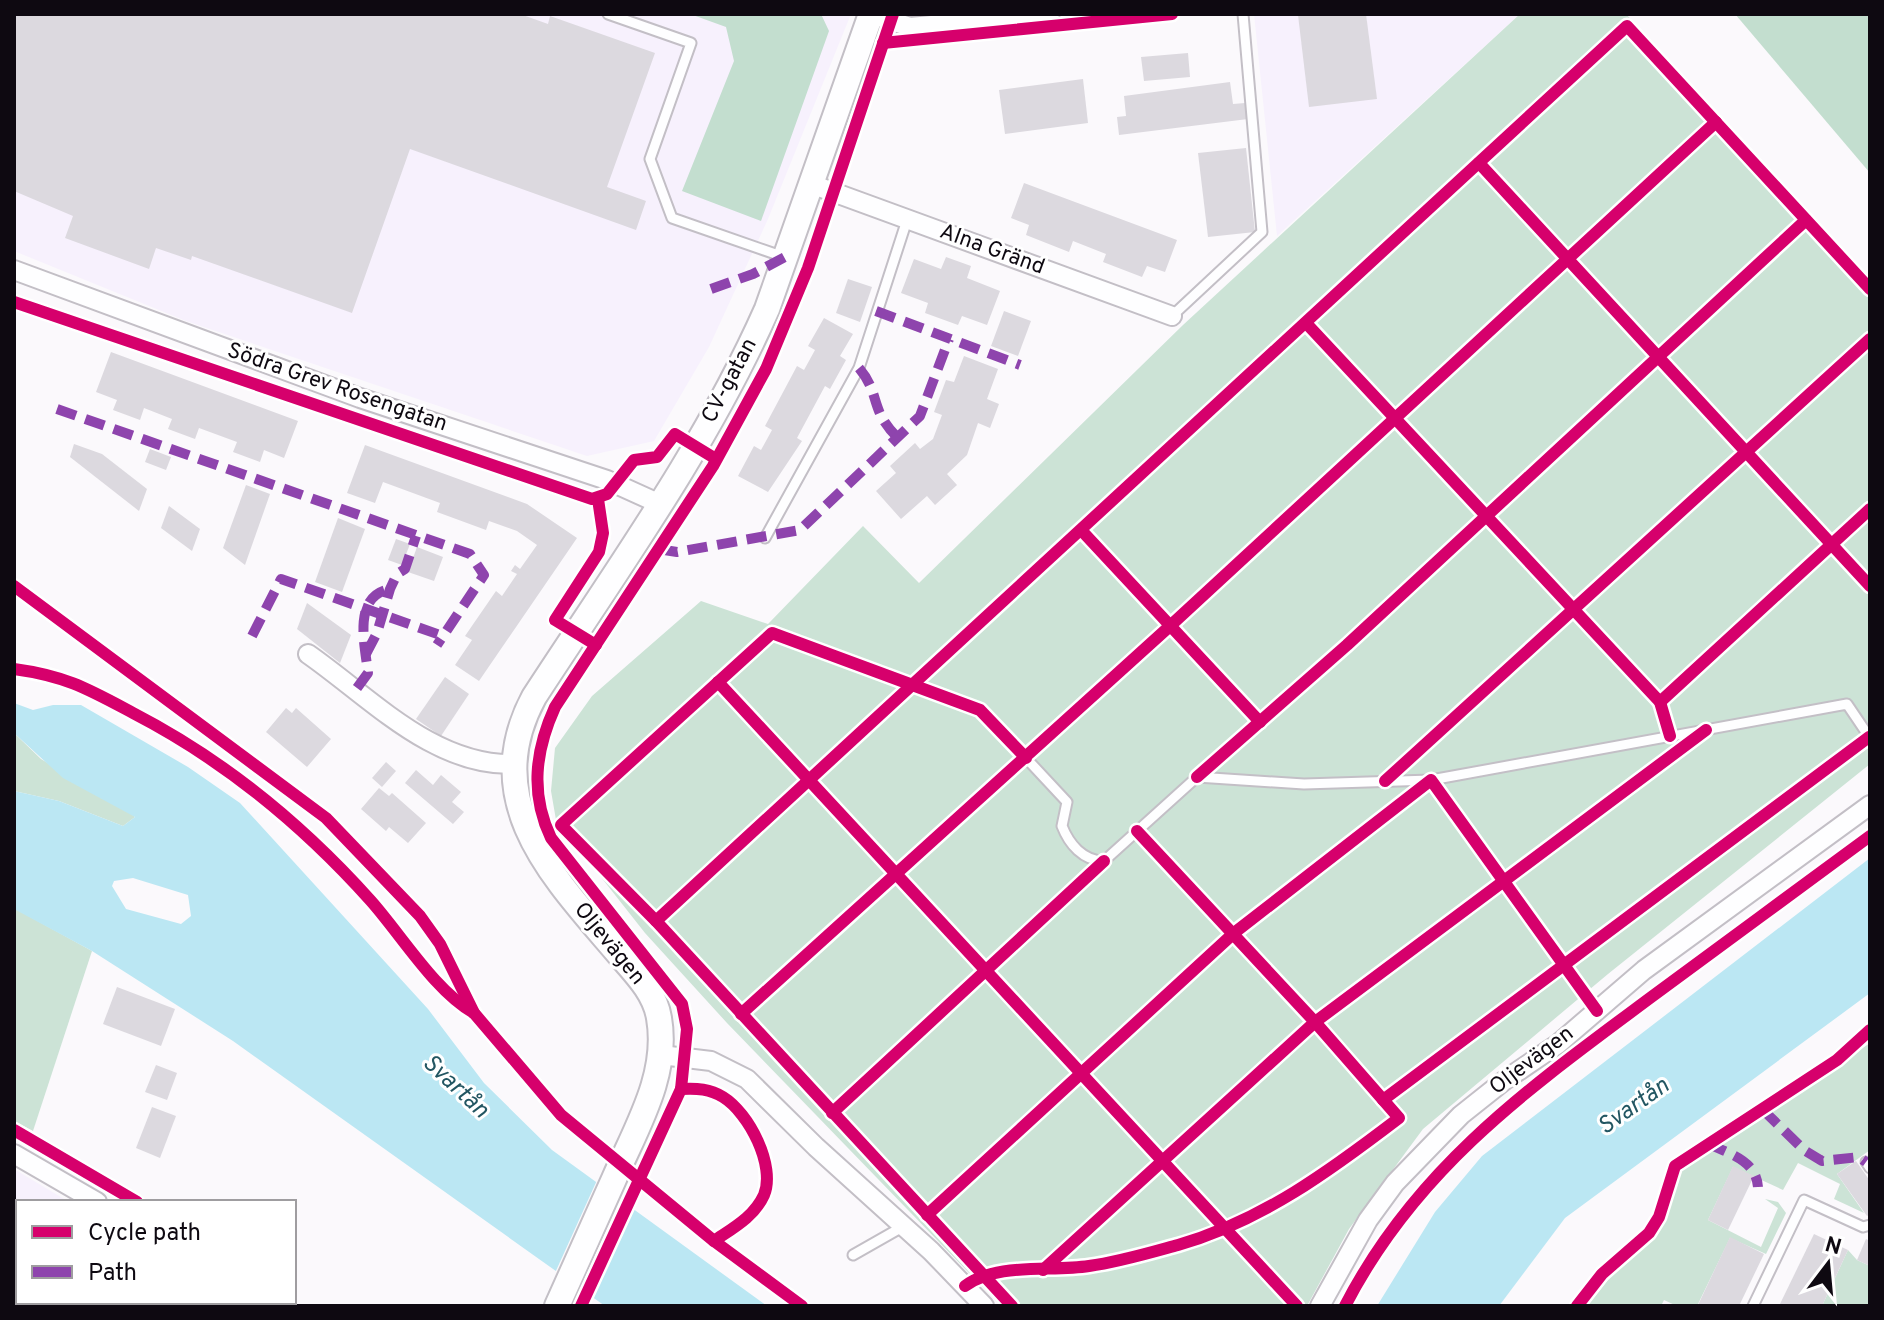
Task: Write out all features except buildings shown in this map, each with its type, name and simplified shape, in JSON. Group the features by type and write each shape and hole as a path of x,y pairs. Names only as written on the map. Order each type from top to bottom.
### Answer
{"street":[{"name":"CV-gatan","path":"515,764 520,731 534,697 660,504 747,354 785,257 871,14"},
{"path":"871,14 910,27 1050,14"},
{"name":"Alna Gränd","path":"811,184 1172,316"},
{"name":"Södra Grev Rosengatan","path":"14,270 360,398 607,480 660,504"},
{"path":"308,654 445,752 475,762 515,764"},
{"name":"Oljevägen","path":"515,764 517,804 541,858 651,995 659,1016 661,1055 650,1099 557,1306"},
{"name":"Oljevägen","path":"1320,1306 1368,1220 1411,1164 1453,1123 1505,1080 1558,1044 1644,970 1870,805"},
{"path":"661,1055 711,1061 747,1079 816,1147 904,1226 984,1306"},
{"path":"14,1154 94,1200"}],"lane":[{"path":"608,14 691,43 650,159 672,218 785,257"},
{"path":"1172,316 1262,232 1243,14"},
{"path":"765,538 859,368 907,220"},
{"path":"1026,758 1067,802 1062,826 1073,846 1094,861 1104,861 1197,777 1304,784 1431,780 1847,704 1870,738"},
{"path":"1753,1306 1804,1200 1863,1227 1870,1225"},
{"path":"853,1255 904,1226"}],"shaded area":[{"path":"14,14 851,14 768,219 709,347 654,441 587,456 186,321 14,251"},
{"path":"1254,14 1520,14 1277,236"},
{"path":"14,1169 66,1200 16,1200 16,1304 73,1304 14,1306"}],"green space":[{"path":"690,14 821,14 829,31 761,221 682,191 734,61 726,27"},
{"path":"1520,14 1626,14 1870,278 1870,764 1608,974 1423,1129 1349,1229 1307,1306 1001,1306 727,1023 645,933 556,820 551,791 555,748 592,696 701,601 768,624 863,526 919,583 1183,325"},
{"path":"1735,14 1870,14 1870,173"},
{"path":"14,733 41,759 135,817 123,826 59,801 14,791"},
{"path":"14,908 92,951 33,1131 14,1121"},
{"path":"1870,1043 1870,1150 1837,1174 1864,1213 1834,1199 1840,1184 1798,1163 1783,1190 1733,1167 1708,1220 1761,1247 1778,1208 1765,1199 1778,1202 1786,1213 1766,1254 1730,1238 1698,1304 1701,1306 1677,1306 1664,1300 1661,1306 1587,1306 1615,1271 1654,1236 1678,1173"},
{"path":"1848,1250 1857,1260 1870,1266 1870,1306 1822,1306"}],"water":[{"name":"Svartån","path":"14,703 33,710 53,705 81,705 188,767 240,803 428,1009 484,1083 552,1150 767,1306 605,1306 233,1041 92,951 14,909 14,791 59,801 123,826 135,817 63,778 14,733","holes":["133,878 188,895 191,916 181,924 126,909 112,886 114,881"]},
{"name":"Svartån","path":"1870,858 1870,993 1565,1218 1499,1306 1377,1306 1435,1212 1482,1156"}],"pier":[{"path":"598,1178 632,1203 589,1299 555,1273"}],"marked path":[{"path":"711,289 753,274 785,257"},
{"path":"876,311 1020,365"},
{"path":"658,549 677,552 800,530 920,416 949,339"},
{"path":"859,368 866,377 883,419 898,438"},
{"path":"57,409 470,554 484,575 437,645"},
{"path":"366,654 377,633 390,589 397,574 405,569 416,536"},
{"path":"252,636 281,579 443,636"},
{"path":"357,688 368,673 364,636 366,611 378,593 390,589"},
{"path":"1763,1110 1804,1150 1822,1161 1859,1157 1866,1162"},
{"path":"1707,1143 1747,1164 1758,1187"}],"cycle path":[{"path":"581,1306 681,1089 687,1029 682,1004 551,838 540,805 539,756 555,707 713,466 766,369 808,268 893,14"},
{"path":"883,43 1172,14"},
{"path":"656,921 1627,26 1870,289"},
{"path":"741,1014 1170,626 1716,122"},
{"path":"1479,163 1870,586"},
{"path":"1197,777 1347,645 1806,220"},
{"path":"14,302 592,499 607,494 634,460 657,457 675,434 716,459"},
{"path":"1306,323 1660,702 1670,736"},
{"path":"1385,781 1870,339"},
{"path":"596,645 555,620 599,552 603,533 598,499"},
{"path":"1660,702 1870,509"},
{"path":"1082,531 1260,722"},
{"path":"14,586 326,818 420,916 440,944 474,1013 561,1115 714,1241 802,1306"},
{"path":"1012,1306 656,921 561,825 772,633 980,710 1026,758"},
{"path":"14,669 48,675 89,690 167,732 231,773 318,846 371,901 432,977 474,1013"},
{"path":"718,682 1297,1306"},
{"path":"1043,1270 1315,1022 1706,730"},
{"path":"1383,1100 1869,737"},
{"path":"927,1215 1234,933 1431,780 1597,1011"},
{"path":"965,1286 978,1278 1008,1271 1074,1268 1111,1262 1209,1235 1294,1192 1399,1118 1315,1022 1137,831"},
{"path":"1345,1306 1406,1212 1479,1134 1561,1065 1870,836"},
{"path":"832,1113 1104,861"},
{"path":"1577,1306 1602,1274 1649,1233 1659,1217 1675,1166 1837,1060 1870,1030"},
{"path":"681,1089 708,1091 733,1105 751,1127 763,1155 767,1183 760,1203 742,1221 714,1241"},
{"path":"14,1130 134,1200"}]}
